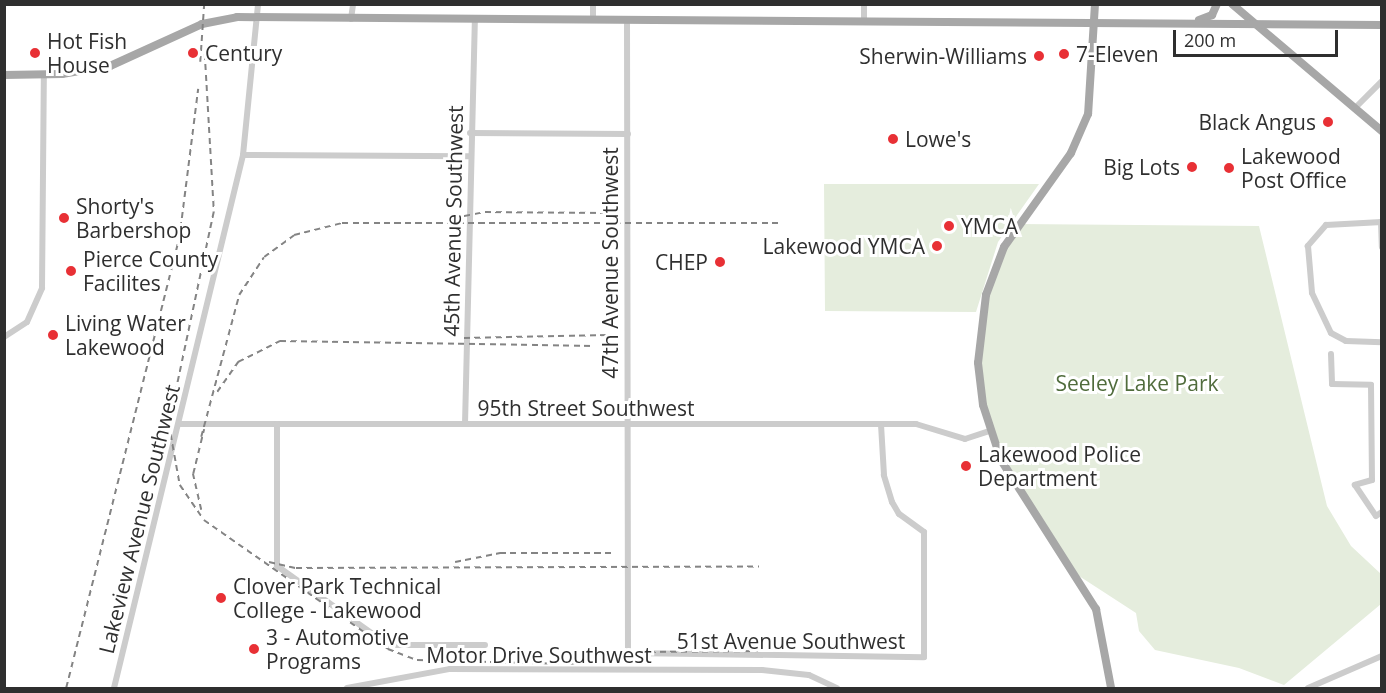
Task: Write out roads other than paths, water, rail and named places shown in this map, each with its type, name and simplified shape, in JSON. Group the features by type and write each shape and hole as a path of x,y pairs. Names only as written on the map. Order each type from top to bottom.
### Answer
{"main road":[{"path":"1095,4 1094,82 1081,134 1017,224 986,295 978,363 990,431 1016,486 1091,597 1107,643 1111,688"},
{"path":"1190,23 1212,15 1217,4"},
{"path":"1232,4 1382,131"},
{"path":"4,75 44,75 110,66 202,24 257,17 1382,25"}],"street":[{"name":"Lakeview Avenue Southwest","path":"114,688 243,155 258,4"},
{"path":"351,19 353,4"},
{"path":"593,4 593,20"},
{"path":"864,4 864,21"},
{"name":"45th Avenue Southwest","path":"465,424 469,156 475,19"},
{"name":"47th Avenue Southwest","path":"626,650 627,20"},
{"path":"4,337 27,322 42,288 44,75"},
{"path":"1355,108 1382,81"},
{"path":"470,133 628,134"},
{"path":"243,155 469,156"},
{"path":"1382,247 1381,222 1335,222 1320,227 1310,241 1311,293 1336,336 1382,342"},
{"path":"1331,354 1332,384 1371,385 1372,480 1355,485 1379,514"},
{"name":"95th Street Southwest","path":"179,424 881,424 923,425 960,439 990,431"},
{"path":"277,424 277,566 388,645 484,645"},
{"name":"51st Avenue Southwest","path":"626,650 638,657 924,657 924,532 899,514 892,502 884,475 881,424"},
{"path":"1371,425 1382,425"},
{"path":"1308,688 1382,656"},
{"name":"Motor Drive Southwest","path":"346,688 450,669 782,671 809,675 837,688"}],"railway":[{"path":"200,62 204,4"},
{"path":"205,54 214,212 169,424 180,485 204,520 388,649 417,660 570,664 639,652 766,651"},
{"path":"66,688 179,239 198,89"},
{"path":"454,218 485,212 607,213"},
{"path":"201,437 239,295 264,257 294,235 342,223 779,223"},
{"path":"464,338 609,335"},
{"path":"217,392 238,362 280,341 593,346"},
{"path":"201,510 193,474 204,429"},
{"path":"455,562 500,553 615,553"},
{"path":"269,562 296,568 759,566"}],"place":[{"name":"Hot Fish House","path":"35,53"},
{"name":"Century","path":"193,53"},
{"name":"7-Eleven","path":"1064,54"},
{"name":"Sherwin-Williams","path":"1039,56"},
{"name":"Black Angus","path":"1328,122"},
{"name":"Lowe's","path":"893,139"},
{"name":"Big Lots","path":"1192,167"},
{"name":"Lakewood Post Office","path":"1229,168"},
{"name":"Shorty's Barbershop","path":"64,218"},
{"name":"YMCA","path":"949,226"},
{"name":"Lakewood YMCA","path":"937,246"},
{"name":"CHEP","path":"720,262"},
{"name":"Pierce County Facilites","path":"71,271"},
{"name":"Living Water Lakewood","path":"53,335"},
{"name":"Lakewood Police Department","path":"966,466"},
{"name":"Clover Park Technical College - Lakewood","path":"221,598"},
{"name":"3 - Automotive Programs","path":"254,649"}],"park label":[{"name":"Seeley Lake Park","path":"1137,383"}]}
